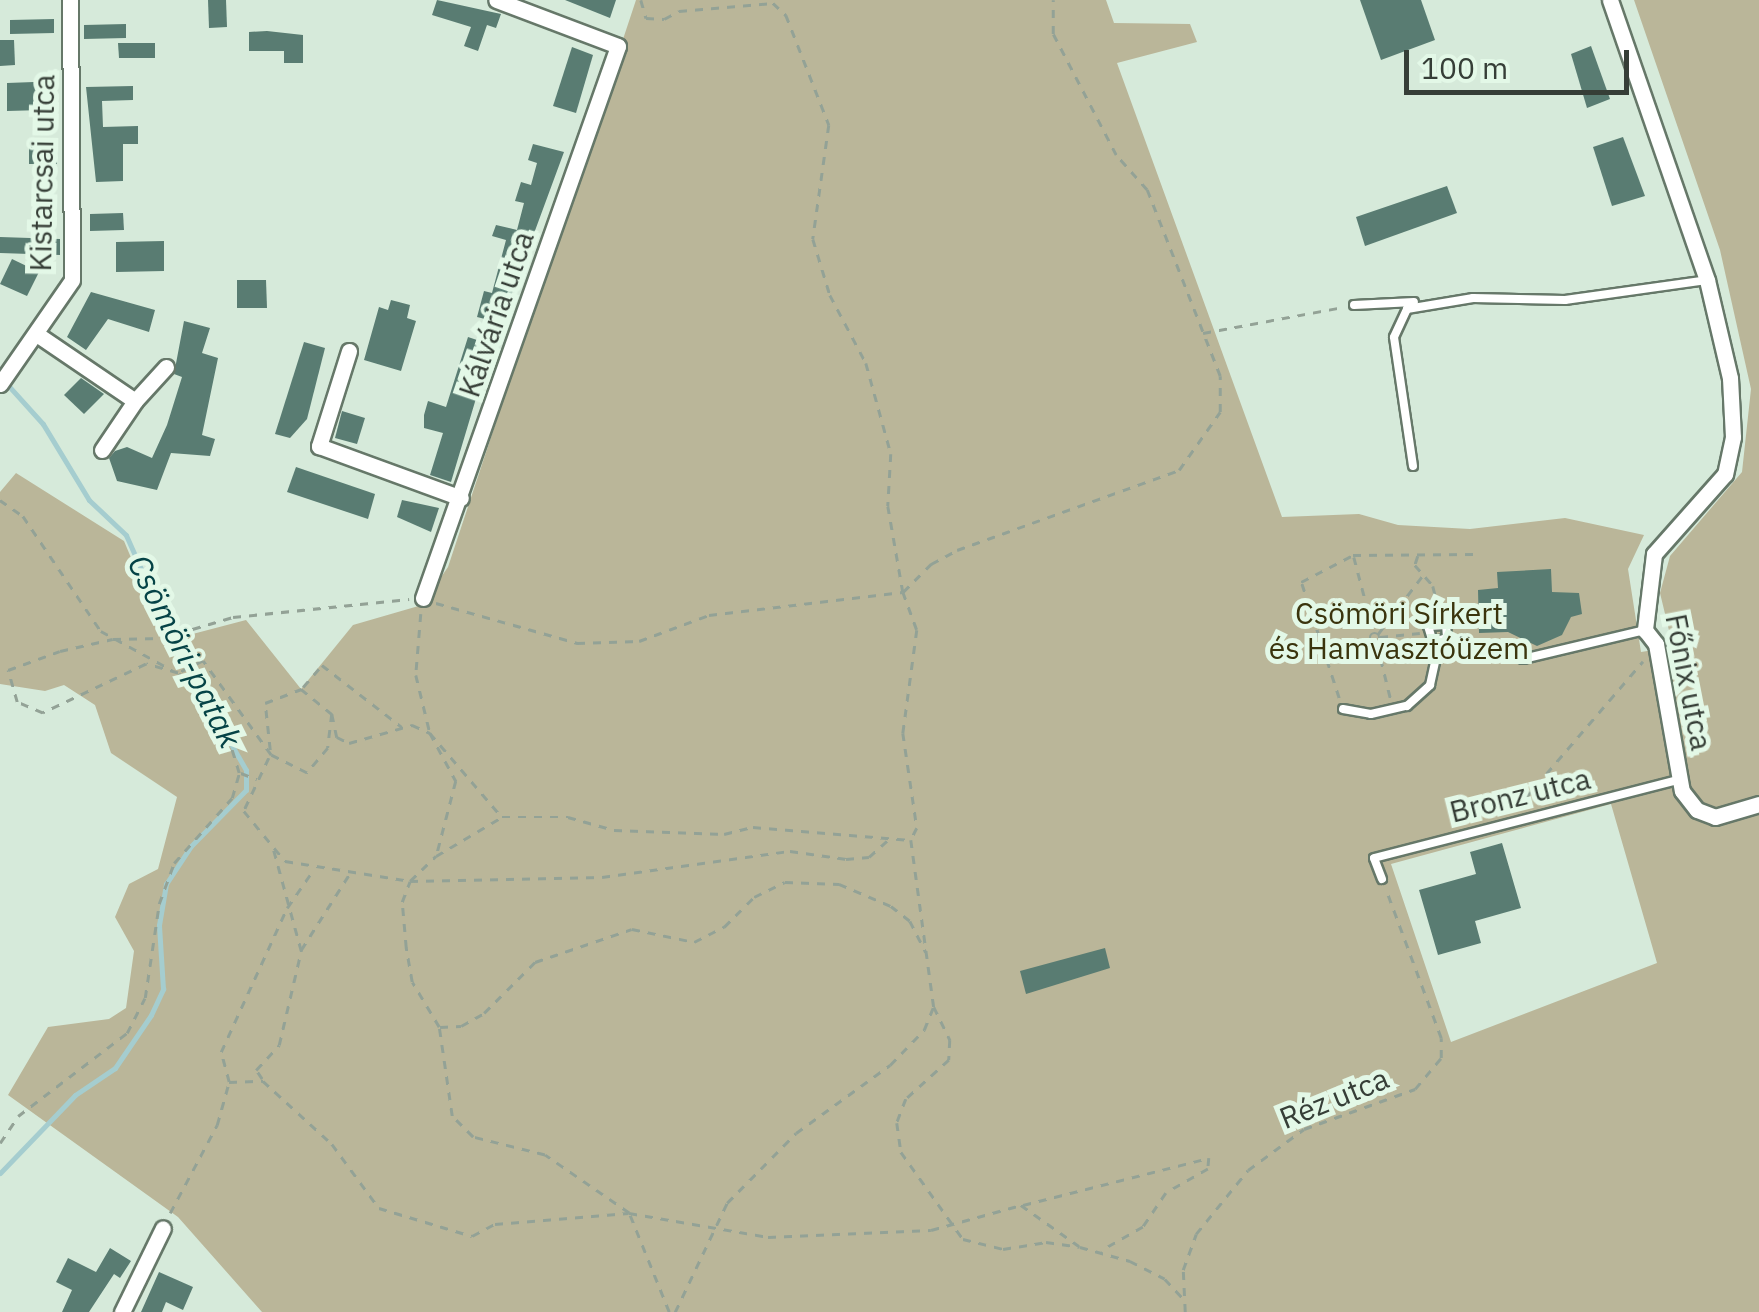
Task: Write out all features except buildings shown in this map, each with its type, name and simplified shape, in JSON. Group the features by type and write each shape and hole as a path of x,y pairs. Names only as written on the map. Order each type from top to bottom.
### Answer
{"street":[{"name":"Kistarcsai utca","path":"0,384 12,364 38,336 72,280 70,0"},
{"name":"Kálvária utca","path":"422,598 461,498 618,46 496,0"},
{"name":"Főnix utca","path":"1610,0 1707,280 1730,378 1733,437 1725,474 1654,554 1650,637 1673,720 1678,780 1698,810 1715,817 1759,804"},
{"path":"38,336 136,401"},
{"path":"349,351 320,446 461,498"},
{"path":"102,450 166,366"},
{"path":"122,1312 163,1228"}],"lane":[{"path":"1354,305 1565,300 1707,280"},
{"path":"1412,466 1394,337 1407,309 1421,302"},
{"path":"1343,709 1393,711 1430,685 1443,641 1440,621 1426,632 1443,641 1524,660 1650,637"},
{"name":"Bronz utca","path":"1382,879 1374,858 1507,820 1678,780"}],"path":[{"path":"641,0 646,18 773,3 786,15 829,126 813,239 830,295 866,363 891,454 888,506 902,592 917,630 903,733 917,828 911,840 934,1007 950,1040 949,1060 906,1099 897,1123 900,1152 914,1179 963,1239 1003,1249 1046,1242 1080,1247 1165,1279 1183,1298"},
{"path":"0,674 113,639 162,638 233,617 422,598 577,643 639,641 709,616 902,592 931,564 957,550 1179,470 1220,412 1220,376 1147,190 1116,155 1053,34 1053,0"},
{"path":"1202,333 1354,305"},
{"path":"0,500 23,516 70,590 113,639 178,673 229,741 240,773 232,798 174,863 166,880 145,998 126,1033 18,1116 0,1143"},
{"path":"1418,554 1415,565 1437,595 1440,621"},
{"path":"1343,709 1300,582 1353,556 1474,554"},
{"path":"1353,556 1377,634 1393,711"},
{"path":"1324,652 1377,634 1424,574"},
{"path":"422,598 416,674 430,733 456,781 436,856"},
{"path":"1377,634 1426,632"},
{"path":"1507,820 1605,712 1650,637"},
{"path":"1370,639 1377,643"},
{"path":"8,670 17,702 44,713 146,664 178,673 203,662 271,755 307,773 328,748 332,714"},
{"path":"403,728 322,665 301,689 265,702 271,755 244,812 285,861 410,881 602,877 790,851 846,859 869,856 889,839"},
{"path":"301,689 332,714 337,737 349,743 403,728 430,733 502,817"},
{"path":"240,773 259,779"},
{"path":"672,1312 629,1213 544,1156 473,1137 452,1116 439,1027 412,982 402,918 410,881 436,856 502,817 568,817 614,830 724,834 753,826 911,840"},
{"path":"271,844 301,951"},
{"path":"170,1212 218,1124 229,1082 221,1052 289,904 315,868"},
{"path":"350,873 301,951 278,1045 256,1070 332,1144 379,1208 472,1236 495,1224 629,1213 714,1231 768,1237 952,1224 1209,1158 1208,1169 1166,1193 1143,1227 1098,1252"},
{"name":"Réz utca","path":"1185,1312 1183,1270 1208,1212 1259,1159 1304,1130 1416,1089 1441,1058 1440,1038 1382,879"},
{"path":"439,1027 461,1026 484,1013 534,962 632,929 694,942 724,927 754,896 785,882 839,884 891,906 910,920 928,956"},
{"path":"672,1312 727,1203 757,1169 890,1065 924,1030 934,1007"},
{"path":"229,1082 263,1080"},
{"path":"1022,1205 1080,1247"}],"green space":[{"name":"Csömöri Sírkert és Hamvasztóüzem","path":"636,0 1106,0 1114,23 1190,24 1197,42 1117,63 1282,517 1359,514 1398,525 1470,529 1565,518 1644,535 1628,569 1641,652 1673,647 1660,593 1670,556 1742,472 1751,389 1720,250 1634,0 1759,0 1759,1312 262,1312 178,1217 8,1095 48,1027 109,1019 126,1008 134,951 115,917 129,884 158,869 177,797 111,753 95,705 64,685 45,691 0,684 0,492 16,473 124,541 166,641 246,620 301,689 353,625 422,605 448,567","holes":["1611,804 1657,963 1451,1042 1391,864"]}],"waterway":[{"name":"Csömöri-patak","path":"0,1173 75,1095 115,1068 151,1015 163,989 159,925 166,884 191,846 246,790 246,770 178,652 126,535 89,500 43,424 6,383"}]}
